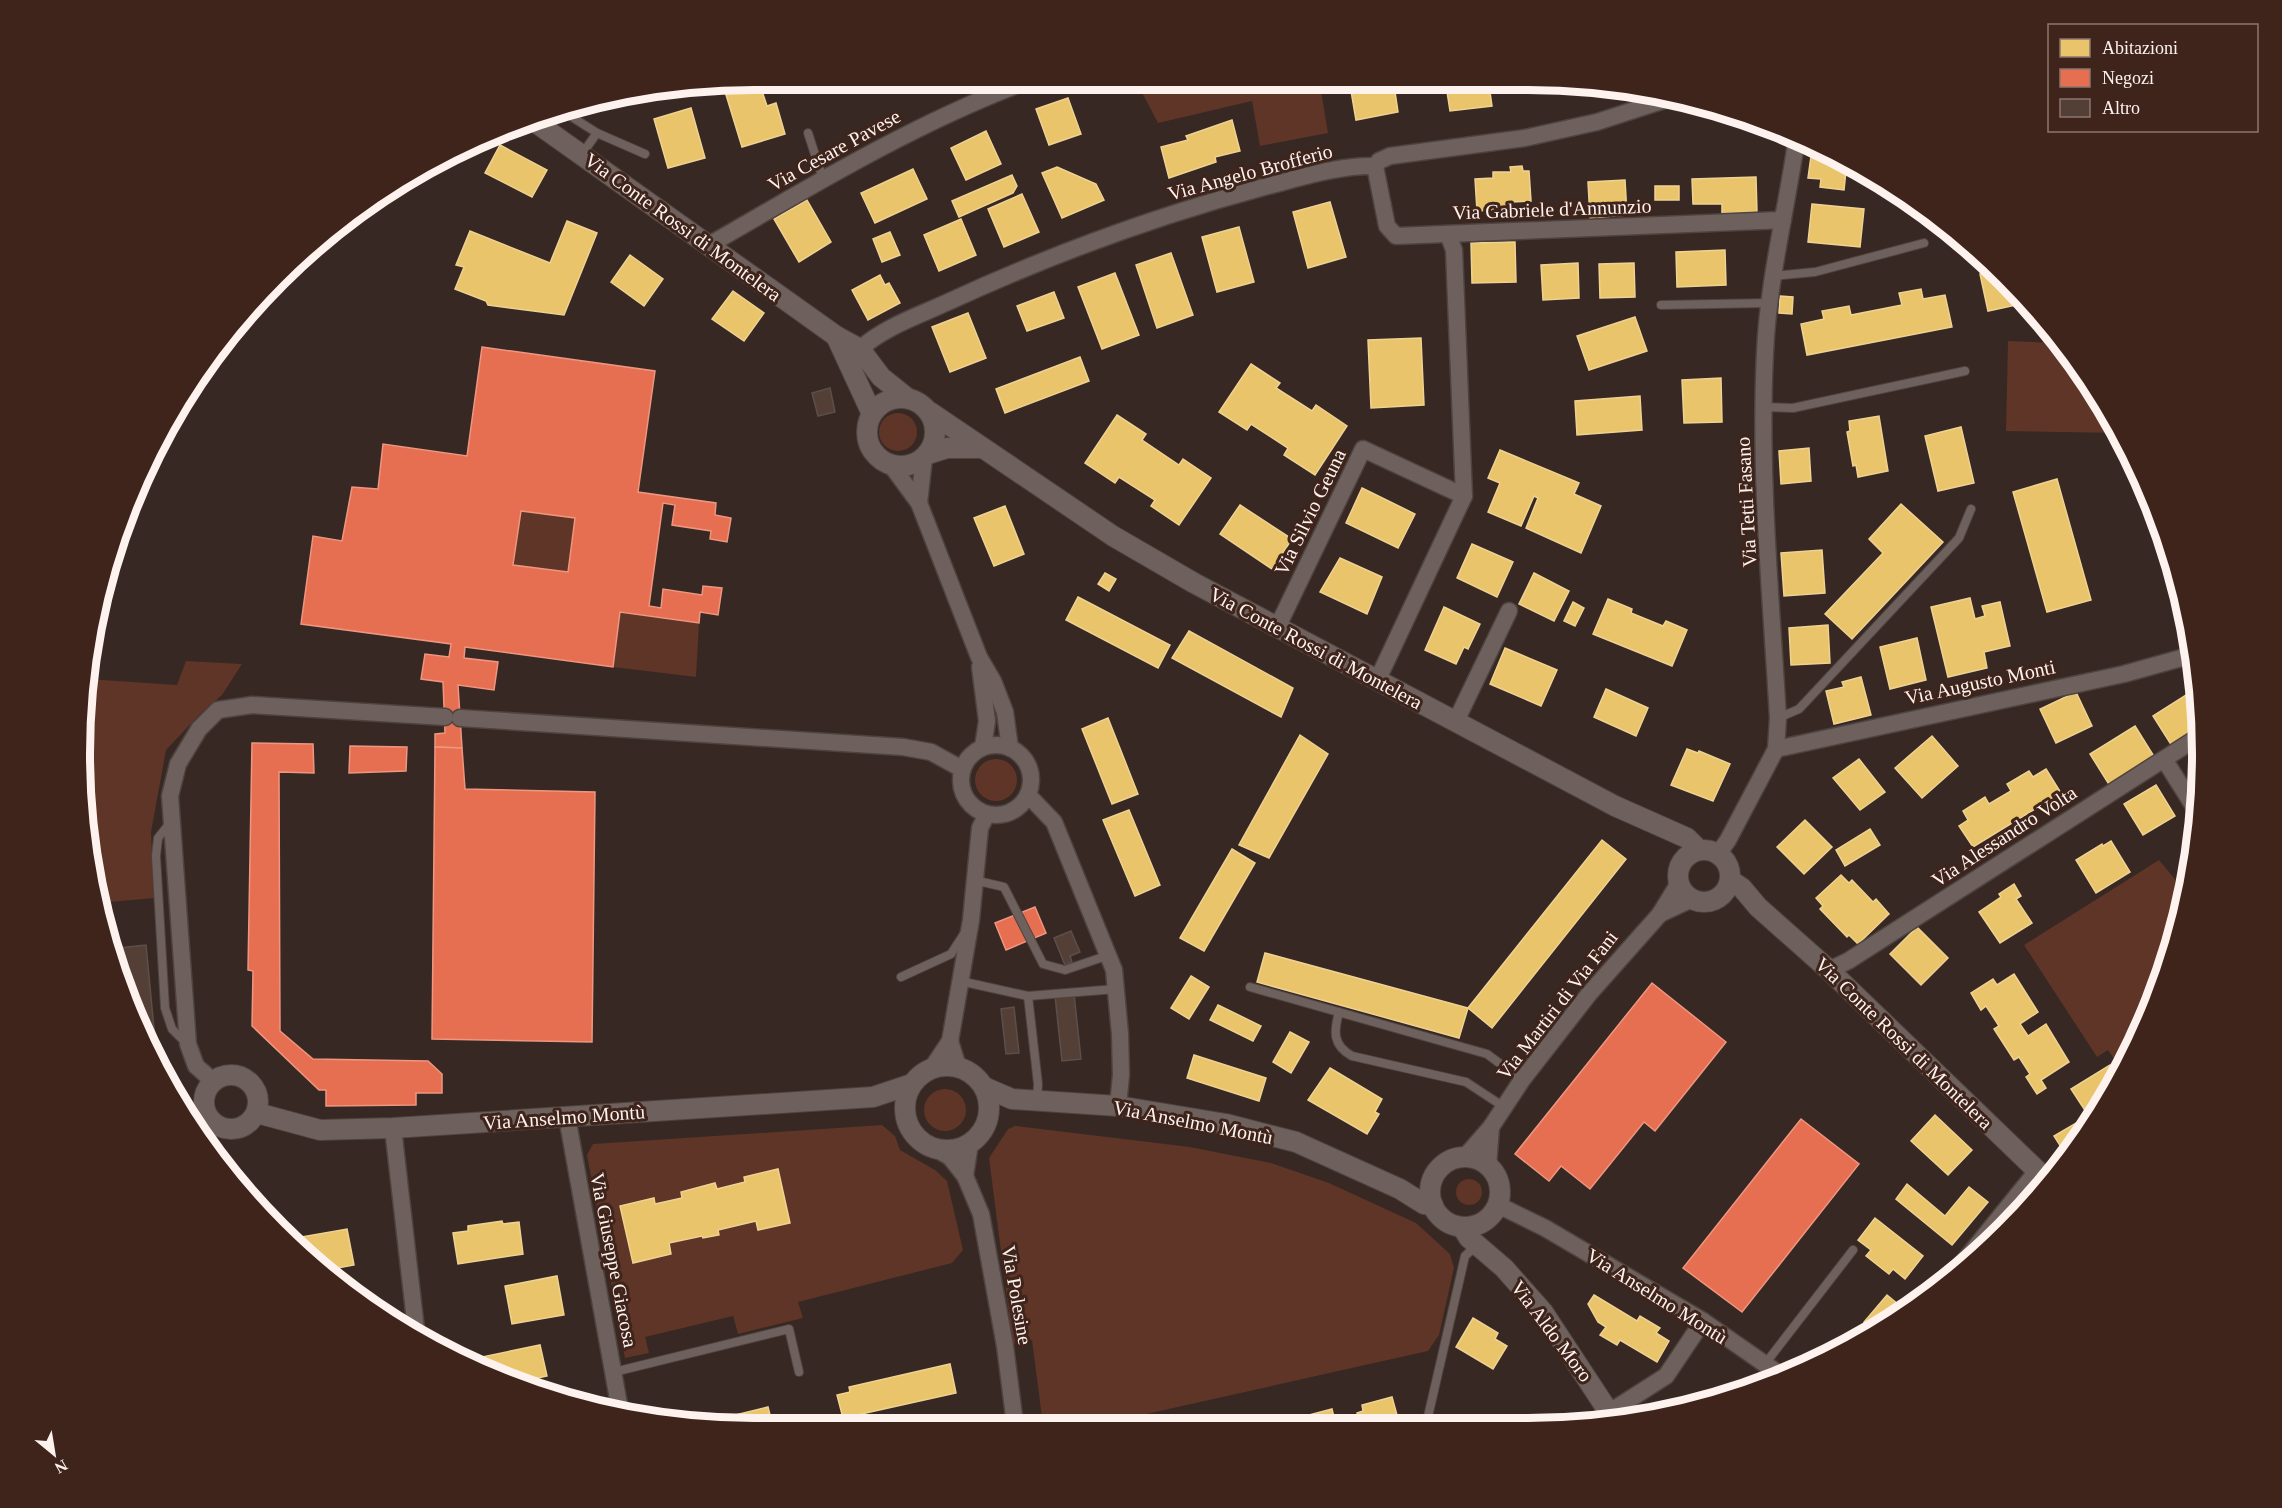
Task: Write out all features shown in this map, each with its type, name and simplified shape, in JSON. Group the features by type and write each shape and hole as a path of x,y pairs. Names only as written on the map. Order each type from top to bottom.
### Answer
{"street":[{"name":"Via Cesare Pavese","path":"709,245 823,179 952,111 1004,90"},
{"name":"Via Angelo Brofferio","path":"860,349 887,330 1000,278 1139,225 1202,204 1320,172 1375,166 1390,156 1526,138 1597,122 1656,103"},
{"name":"Via Conte Rossi di Montelera","path":"540,125 836,336 860,349 881,377 906,397"},
{"name":"Via Tetti Fasano","path":"1708,852 1728,840 1776,749 1778,718 1763,407 1768,303 1795,147"},
{"name":"Via Gabriele d'Annunzio","path":"1375,166 1387,226 1396,236 1783,220"},
{"path":"1377,681 1464,496 1454,250 1448,234"},
{"name":"Via Conte Rossi di Montelera","path":"836,336 872,414"},
{"path":"919,503 926,456 936,433 930,412 923,405 906,397 886,400 872,414 867,424 870,447 877,456 891,465 919,503 979,657 993,681 1005,712 1010,748"},
{"name":"Via Conte Rossi di Montelera","path":"930,412 1113,536 1194,584 1662,828 1687,838 1708,852"},
{"path":"891,465 908,465 947,448 983,448"},
{"name":"Via Silvio Geuna","path":"1277,628 1363,449 1464,496"},
{"path":"1455,721 1509,611"},
{"path":"979,657 987,721 983,747"},
{"name":"Via Augusto Monti","path":"1776,749 2124,674 2184,657"},
{"path":"213,1081 196,1066 188,1044 170,796 178,764 199,729 218,710 252,705 903,747 931,752 962,769"},
{"name":"Via Alessandro Volta","path":"1829,970 1848,961 2192,741"},
{"path":"1001,745 1010,748 1026,763 1030,773 1028,795 1015,810 996,815 987,814 968,801 962,791 962,769 967,760 983,747 1001,745"},
{"path":"2164,759 2191,801"},
{"path":"1028,795 1054,822 1109,955 1116,989 1121,1075 1118,1106"},
{"path":"905,1116 907,1094 912,1084 932,1068 950,1041 971,920 973,880 980,828 987,814"},
{"path":"1662,828 1673,841 1679,874 1692,899 1705,902 1718,898 1724,894 1730,880 1729,868 1708,852 1691,853 1679,874"},
{"name":"Via Martiri di Via Fani","path":"1464,1158 1491,1127 1522,1080 1589,994 1660,914 1679,874"},
{"name":"Via Conte Rossi di Montelera","path":"1730,880 1742,888 1758,907 1829,970 2041,1174"},
{"name":"Via Conte Rossi di Montelera","path":"1718,898 1758,907"},
{"name":"Via Martiri di Via Fani","path":"1660,914 1692,899"},
{"path":"950,1041 958,1067"},
{"path":"932,1068 958,1067 968,1071 984,1087 988,1097 988,1119"},
{"path":"203,1124 204,1095 213,1081 231,1074 248,1080 258,1095 257,1113 244,1126 236,1129 203,1125"},
{"name":"Via Anselmo Montù","path":"257,1113 320,1130 393,1128 873,1097 912,1084"},
{"name":"Via Anselmo Montù","path":"984,1087 1012,1099 1118,1106 1226,1124 1296,1142 1400,1189 1424,1204 1433,1205"},
{"path":"873,1097 895,1106 905,1116 919,1140 936,1149 960,1148 970,1143 984,1128 996,1109 1012,1099"},
{"name":"Via Giuseppe Giacosa","path":"567,1117 619,1404"},
{"name":"Via Martiri di Via Fani","path":"1488,1166 1491,1127"},
{"path":"393,1128 416,1325"},
{"path":"965,1176 970,1143"},
{"name":"Via Polesine","path":"936,1149 950,1157 965,1176 981,1214 1005,1346 1014,1418"},
{"path":"1464,1158 1473,1158 1488,1166 1498,1181 1498,1205 1491,1215 1482,1223 1462,1227 1448,1222 1433,1205 1431,1192 1434,1178 1446,1164 1464,1158"},
{"path":"1400,1189 1434,1178"},
{"name":"Via Anselmo Montù","path":"1498,1205 1545,1228 1703,1321 1773,1370"},
{"path":"1482,1223 1482,1250"},
{"name":"Via Aldo Moro","path":"1462,1227 1482,1250 1504,1268 1543,1312 1610,1413"},
{"path":"1618,1411 1666,1376 1703,1321"}],"lane":[{"path":"571,116 597,133 645,154"},
{"path":"581,154 597,133"},
{"path":"808,133 823,179"},
{"path":"1773,276 1815,272 1924,243"},
{"path":"1661,305 1768,303"},
{"path":"1763,407 1794,408 1965,371"},
{"path":"1778,718 1799,709 1959,538 1971,508"},
{"path":"973,880 1004,887 1043,963 1065,970 1109,955"},
{"path":"901,977 951,954 971,920"},
{"path":"960,981 1028,996 1116,989"},
{"path":"1250,987 1487,1054 1522,1080"},
{"path":"1028,996 1038,1084 1037,1099"},
{"path":"1339,1012 1335,1036 1342,1050 1352,1056 1466,1082 1504,1107"},
{"path":"1428,1418 1465,1256 1482,1250"},
{"path":"1764,1364 1853,1250"},
{"path":"614,1372 789,1329 800,1372"}],"shaded area":[{"path":"1141,90 1321,90 1328,133 1260,146 1252,101 1158,123"},
{"path":"2008,341 2049,343 2080,385 2109,433 2006,431"},
{"path":"898,413 905,414 911,419 916,425 916,439 911,445 905,450 898,451 891,450 885,445 880,439 879,432 880,425 885,419 891,414"},
{"path":"521,511 575,518 568,572 514,565"},
{"path":"620,612 699,623 696,677 613,667"},
{"path":"186,661 242,664 222,695 200,714 166,750 151,832 154,898 107,902 96,841 91,797 91,711 95,680 177,685"},
{"path":"996,759 1011,765 1017,780 1011,795 996,801 981,795 975,780 981,765"},
{"path":"2159,860 2179,884 2157,967 2124,1048 2120,1055 2114,1059 2108,1050 2097,1057 2024,945"},
{"path":"945,1089 953,1090 960,1095 965,1102 965,1118 960,1125 953,1130 945,1131 937,1130 930,1125 925,1118 924,1110 925,1102 930,1095 937,1090"},
{"path":"882,1125 895,1136 900,1150 935,1170 947,1181 963,1250 952,1263 798,1302 803,1318 738,1334 733,1316 645,1337 649,1353 625,1358 587,1155 593,1144"},
{"path":"1015,1126 1190,1147 1271,1163 1329,1183 1416,1223 1450,1254 1454,1268 1439,1335 1428,1351 1128,1418 1042,1418 1032,1340 1013,1344 989,1158 1008,1129"},
{"path":"1469,1179 1478,1183 1482,1192 1478,1201 1469,1205 1460,1201 1456,1192 1460,1183"}],"building: Abitazioni":[{"path":"762,90 767,106 776,103 785,134 742,147 725,91"},
{"path":"1351,90 1395,90 1398,112 1356,120"},
{"path":"1447,90 1490,90 1492,106 1450,111"},
{"path":"1068,98 1081,134 1049,145 1036,109"},
{"path":"691,108 705,158 668,168 654,119"},
{"path":"1232,120 1240,151 1215,157 1216,162 1169,178 1161,147 1188,140 1186,136"},
{"path":"986,131 1001,164 966,180 951,148"},
{"path":"500,145 547,170 532,197 485,173"},
{"path":"1811,153 1846,171 1844,190 1820,187 1821,179 1808,178"},
{"path":"1522,166 1523,171 1529,171 1531,201 1512,202 1513,209 1477,211 1475,179 1493,178 1493,172 1511,172 1510,167"},
{"path":"1057,167 1096,184 1104,200 1062,218 1042,173"},
{"path":"913,169 927,199 875,223 861,193"},
{"path":"1012,175 1017,186 1013,193 959,217 952,201"},
{"path":"1756,177 1757,212 1722,213 1722,204 1693,204 1692,179"},
{"path":"1625,180 1627,215 1590,218 1588,182"},
{"path":"1655,186 1679,186 1679,200 1655,200"},
{"path":"1022,194 1039,232 1004,247 988,209"},
{"path":"807,200 831,242 799,262 774,219"},
{"path":"1330,202 1346,257 1308,268 1293,212"},
{"path":"1812,204 1864,209 1860,247 1808,242"},
{"path":"961,219 976,255 939,271 924,235"},
{"path":"567,221 597,233 564,315 488,305 486,301 455,289 464,267 456,265 470,231 550,263"},
{"path":"1239,227 1254,282 1217,292 1202,237"},
{"path":"890,232 900,255 882,262 873,239"},
{"path":"1515,242 1516,282 1472,283 1471,243"},
{"path":"1725,250 1726,285 1677,287 1676,252"},
{"path":"1171,253 1193,315 1157,328 1136,265"},
{"path":"630,255 663,279 644,306 611,282"},
{"path":"1578,263 1579,298 1543,300 1541,265"},
{"path":"1634,263 1635,297 1600,298 1599,264"},
{"path":"1115,273 1139,335 1102,349 1078,287"},
{"path":"1986,273 2017,305 1988,311 1980,274"},
{"path":"880,275 885,285 889,283 900,303 868,320 852,290"},
{"path":"1921,289 1923,299 1945,295 1952,327 1807,355 1801,324 1824,319 1822,311 1849,306 1851,315 1902,305 1899,293"},
{"path":"733,291 764,313 744,341 712,319"},
{"path":"1054,292 1064,318 1027,331 1017,306"},
{"path":"1780,296 1793,297 1792,314 1779,313"},
{"path":"968,313 986,358 950,372 932,327"},
{"path":"1635,317 1647,351 1589,370 1577,336"},
{"path":"1421,338 1424,405 1371,408 1368,340"},
{"path":"1080,357 1089,381 1005,413 996,389"},
{"path":"1251,364 1280,383 1276,388 1312,411 1316,405 1347,426 1315,475 1284,455 1288,448 1251,424 1247,430 1219,412"},
{"path":"1721,378 1722,422 1684,423 1682,380"},
{"path":"1640,396 1642,430 1577,435 1575,401"},
{"path":"1117,415 1146,434 1142,440 1179,465 1183,459 1211,478 1179,525 1151,506 1155,500 1119,477 1115,483 1085,463"},
{"path":"1879,416 1888,471 1858,477 1856,465 1853,466 1847,432 1850,431 1849,421"},
{"path":"1961,427 1974,483 1938,491 1925,436"},
{"path":"1809,448 1811,481 1781,484 1779,451"},
{"path":"1500,450 1579,483 1574,494 1601,506 1581,553 1526,528 1538,498 1534,496 1521,526 1488,512 1500,483 1488,478"},
{"path":"2057,479 2091,600 2047,612 2013,492"},
{"path":"1362,488 1415,514 1398,548 1346,523"},
{"path":"1901,504 1943,542 1852,639 1825,614 1883,553 1869,539"},
{"path":"1240,505 1292,539 1272,569 1220,534"},
{"path":"1005,506 1024,554 994,566 974,518"},
{"path":"1472,544 1513,562 1497,597 1457,578"},
{"path":"1822,550 1825,593 1784,596 1781,553"},
{"path":"1340,558 1382,577 1367,614 1320,592"},
{"path":"1105,573 1116,579 1109,591 1098,584"},
{"path":"1534,573 1569,591 1554,621 1519,604"},
{"path":"1078,597 1170,645 1158,668 1066,620"},
{"path":"1970,598 1975,619 1985,616 1982,606 2000,602 2010,646 1984,652 1987,668 1948,677 1931,607"},
{"path":"1608,599 1632,609 1631,613 1663,626 1666,621 1687,630 1672,666 1593,634"},
{"path":"1573,602 1584,608 1575,626 1564,621"},
{"path":"1444,607 1480,624 1468,649 1464,647 1456,664 1425,650"},
{"path":"1828,625 1830,663 1791,665 1789,628"},
{"path":"1189,631 1293,688 1281,717 1172,658"},
{"path":"1917,638 1926,680 1890,689 1880,647"},
{"path":"1505,648 1557,670 1541,706 1490,684"},
{"path":"1861,677 1871,715 1834,724 1826,691 1844,687 1842,682"},
{"path":"1606,689 1648,708 1636,736 1594,717"},
{"path":"2076,692 2092,726 2056,743 2040,709"},
{"path":"2186,695 2190,701 2192,734 2172,746 2153,716"},
{"path":"1108,718 1138,794 1112,804 1082,729"},
{"path":"2135,726 2155,758 2110,786 2090,754"},
{"path":"1300,735 1328,754 1269,858 1239,845"},
{"path":"1932,736 1958,766 1922,798 1895,768"},
{"path":"1687,749 1698,753 1699,751 1730,764 1713,801 1671,785"},
{"path":"1859,759 1885,792 1860,810 1833,778"},
{"path":"2046,769 2061,793 1973,847 1959,826 1968,820 1963,811 1985,797 1989,804 2011,791 2007,784 2029,771 2033,777"},
{"path":"2156,785 2175,816 2143,835 2124,804"},
{"path":"1129,810 1160,885 1135,896 1103,820"},
{"path":"1805,820 1832,847 1804,874 1777,847"},
{"path":"1870,829 1880,845 1845,866 1836,850"},
{"path":"1602,840 1626,859 1492,1028 1468,1008"},
{"path":"2111,841 2130,872 2096,893 2076,860"},
{"path":"1232,849 1255,863 1204,951 1180,938"},
{"path":"1841,875 1849,883 1852,880 1873,902 1876,899 1889,914 1858,944 1849,935 1847,937 1820,909 1823,906 1816,898"},
{"path":"2014,884 2021,896 2016,899 2032,923 2000,943 1979,912 2001,897 1999,894"},
{"path":"1917,927 1948,958 1921,985 1890,954"},
{"path":"1265,953 1468,1008 1459,1038 1257,982"},
{"path":"2014,974 2038,1012 2020,1024 2028,1036 2046,1024 2069,1062 2041,1080 2046,1088 2037,1094 2026,1077 2030,1074 2019,1057 2014,1060 1994,1029 1999,1026 1986,1006 1981,1010 1971,993 1993,979 1997,985"},
{"path":"1191,976 1209,987 1189,1019 1171,1008"},
{"path":"1218,1005 1261,1026 1253,1041 1210,1020"},
{"path":"1290,1032 1309,1042 1291,1073 1273,1062"},
{"path":"1194,1055 1266,1078 1259,1101 1187,1078"},
{"path":"2110,1065 2113,1069 2086,1113 2071,1089"},
{"path":"1330,1068 1382,1099 1375,1112 1379,1114 1367,1134 1308,1100"},
{"path":"1935,1115 1972,1150 1948,1175 1911,1141"},
{"path":"2082,1119 2062,1148 2054,1136"},
{"path":"778,1169 790,1223 758,1230 756,1221 718,1230 719,1235 669,1243 671,1254 633,1263 620,1206 654,1198 655,1204 682,1198 681,1192 715,1183 717,1189 745,1182 744,1177"},
{"path":"1907,1184 1945,1216 1969,1187 1988,1202 1952,1245 1896,1199"},
{"path":"1875,1218 1923,1256 1905,1279 1893,1269 1889,1274 1866,1256 1871,1250 1858,1240"},
{"path":"502,1221 503,1224 519,1222 523,1254 458,1264 453,1233 468,1231 468,1226"},
{"path":"347,1229 354,1265 335,1269 299,1237"},
{"path":"557,1276 564,1315 512,1324 505,1286"},
{"path":"1594,1295 1637,1321 1640,1316 1660,1328 1656,1333 1669,1341 1657,1362 1620,1340 1617,1345 1600,1335 1606,1327 1598,1322 1588,1304"},
{"path":"1887,1295 1899,1305 1867,1324 1864,1322"},
{"path":"1473,1318 1498,1333 1495,1339 1507,1346 1493,1369 1456,1347"},
{"path":"540,1345 547,1376 532,1379 478,1358"},
{"path":"950,1364 956,1393 843,1418 837,1395 850,1392 849,1387"},
{"path":"1392,1397 1398,1418 1359,1418 1357,1413 1363,1411 1362,1405"},
{"path":"768,1407 771,1418 736,1418 735,1415"},
{"path":"1332,1409 1334,1418 1298,1418"}],"building: Negozi":[{"path":"482,347 655,371 638,492 716,503 715,515 731,518 727,542 710,539 711,531 672,525 675,505 663,503 649,606 661,608 663,589 702,595 703,586 722,588 718,615 700,612 699,623 620,612 613,667 465,647 464,658 498,662 494,690 458,685 462,748 435,747 435,734 445,733 443,682 421,679 425,654 449,657 451,644 301,624 313,536 342,541 352,487 378,489 383,444 467,456","holes":["521,511 575,518 568,572 513,565"]},
{"path":"252,743 313,744 314,773 279,772 280,1031 313,1059 428,1061 442,1074 442,1093 416,1093 416,1105 326,1106 326,1090 319,1090 252,1026 253,971 248,970"},
{"path":"350,746 407,747 406,771 349,773"},
{"path":"435,747 462,748 465,789 595,792 592,1042 432,1039"},
{"path":"1035,907 1046,933 1006,950 995,923"},
{"path":"1652,983 1726,1042 1655,1131 1644,1122 1590,1189 1561,1166 1549,1181 1515,1154"},
{"path":"1801,1119 1859,1164 1742,1312 1683,1268"}],"building: Altro":[{"path":"830,388 835,412 818,416 812,393"},
{"path":"1071,931 1080,952 1070,956 1072,962 1065,965 1054,938"},
{"path":"146,945 155,1039 141,1008 119,948"},
{"path":"1074,994 1081,1059 1062,1061 1055,996"},
{"path":"1014,1007 1019,1053 1006,1054 1001,1009"}]}
